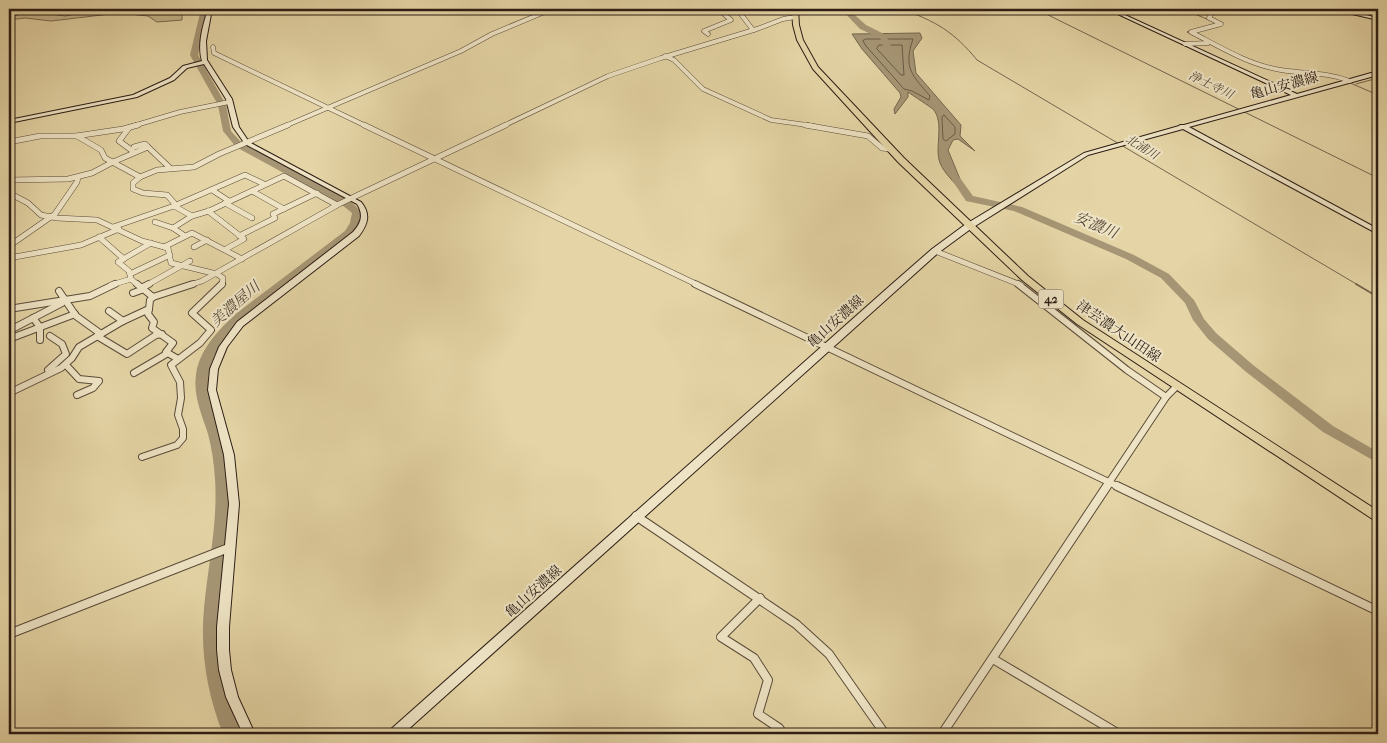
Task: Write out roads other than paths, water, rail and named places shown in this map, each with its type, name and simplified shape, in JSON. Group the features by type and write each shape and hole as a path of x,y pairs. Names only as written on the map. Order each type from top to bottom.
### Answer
{"main road":[{"name":"津芸濃大山田線","path":"795,13 798,36 805,53 815,68 890,148 969,226 1026,278 1080,322 1378,517"}],"street":[{"path":"9,14 38,9"},
{"path":"210,9 202,50 203,63 227,102 236,127 246,143 359,203 365,210 364,224 360,229 247,318 233,332 217,357 214,369 212,390 226,439 233,482 234,504 228,548 222,627 223,650 225,670 232,697 249,734"},
{"path":"192,216 174,206 175,204 167,195 133,189 133,183 140,177 157,170 194,167 235,147 461,51 492,34 552,9"},
{"path":"717,41 704,31 731,20 718,9"},
{"path":"737,9 740,16 753,30"},
{"path":"1109,9 1295,95"},
{"path":"1214,9 1209,18 1222,24 1191,32 1248,61 1280,70 1335,75 1348,82"},
{"path":"1336,9 1378,19"},
{"path":"168,353 166,350 173,343 152,328 154,322 148,314 150,300 153,297 196,283 338,204 593,82 665,56 753,30 795,13"},
{"path":"1184,44 1212,43"},
{"path":"202,50 214,46 214,53 1378,611"},
{"path":"665,56 674,60 703,89 771,120 822,126 842,132 868,136 882,148 890,148"},
{"path":"203,63 191,65 183,69 172,80 135,96 11,121 9,129 10,142 47,135 76,136 129,128 174,114 227,102"},
{"name":"亀山安濃線","path":"394,734 826,346 935,251 969,226 1086,154 1378,73"},
{"path":"1182,126 1378,232"},
{"path":"129,128 119,141 125,148 134,150"},
{"path":"76,136 90,142 100,150 105,158 140,177"},
{"path":"9,180 68,179 78,177 92,173 134,150 148,147 170,168"},
{"path":"9,258 80,245 138,217 158,214 245,175 264,184"},
{"path":"173,228 192,216 208,211 284,176 338,204"},
{"path":"9,246 60,209 77,182 78,177"},
{"path":"212,190 252,218"},
{"path":"252,191 284,208"},
{"path":"9,193 28,203 41,215 98,220 151,243 168,248 171,263 177,267 215,273 223,278 223,284 201,307 192,313 211,330 200,343 171,365 180,382 181,398 178,415 184,438 177,445 142,456"},
{"path":"240,236 275,218 273,214 284,208 317,194"},
{"path":"208,211 244,239 226,249"},
{"path":"155,222 173,228 185,236"},
{"path":"164,247 192,233 242,259"},
{"path":"99,237 124,259"},
{"path":"194,247 207,240"},
{"path":"151,243 118,262 153,297"},
{"path":"935,251 1021,285 1127,370 1166,397"},
{"path":"9,309 90,296 170,254"},
{"path":"133,293 190,261"},
{"path":"59,291 64,301 86,327 127,354 156,335 162,334"},
{"path":"14,328 64,301"},
{"path":"32,306 28,313 31,319 40,326"},
{"path":"9,393 66,365 79,346 123,321 149,309"},
{"path":"109,310 123,321"},
{"path":"9,340 74,314"},
{"path":"40,326 40,340"},
{"path":"26,386 30,380 58,364 65,356 62,344 50,336"},
{"path":"168,353 178,359"},
{"path":"134,373 168,353"},
{"path":"66,365 73,376 82,381 96,379 100,381 93,388 77,395"},
{"path":"942,734 994,659 1109,481 1166,397 1177,386"},
{"path":"636,516 796,624 829,654 885,734"},
{"path":"9,634 228,548"},
{"path":"760,598 721,637 754,658 768,680 758,714 779,728 783,734"},
{"path":"994,659 1119,734"}],"water":[{"path":"920,33 922,38 913,51 916,73 961,125 960,136 975,151 958,139 953,140 948,150 967,196 948,176 940,163 938,157 939,128 933,109 908,92 908,97 895,114 894,109 901,97 900,93 862,49 852,34"}],"waterway":[{"name":"美濃屋川","path":"205,9 194,55 222,105 227,131 239,145 346,203 357,212 356,223 349,233 234,322 216,342 204,366 201,382 217,446 223,495 220,544 212,608 212,656 217,689 232,734"},
{"name":"安濃川","path":"844,9 863,27 883,37 887,46"},
{"name":"北浦川","path":"901,9 924,18 944,29 969,50 977,60 1358,285"},
{"name":"浄土寺川","path":"1036,9 1378,178"},
{"path":"1183,9 1209,20"},
{"path":"1192,30 1187,32 1206,42"},
{"path":"1356,84 1378,78"},
{"path":"1348,82 1378,95"},
{"name":"安濃川","path":"957,180 970,199 992,202 1018,209 1130,257 1165,276 1190,302 1199,320 1212,336 1249,368 1328,429 1378,458"},
{"name":"北浦川","path":"1356,284 1378,297"}]}
